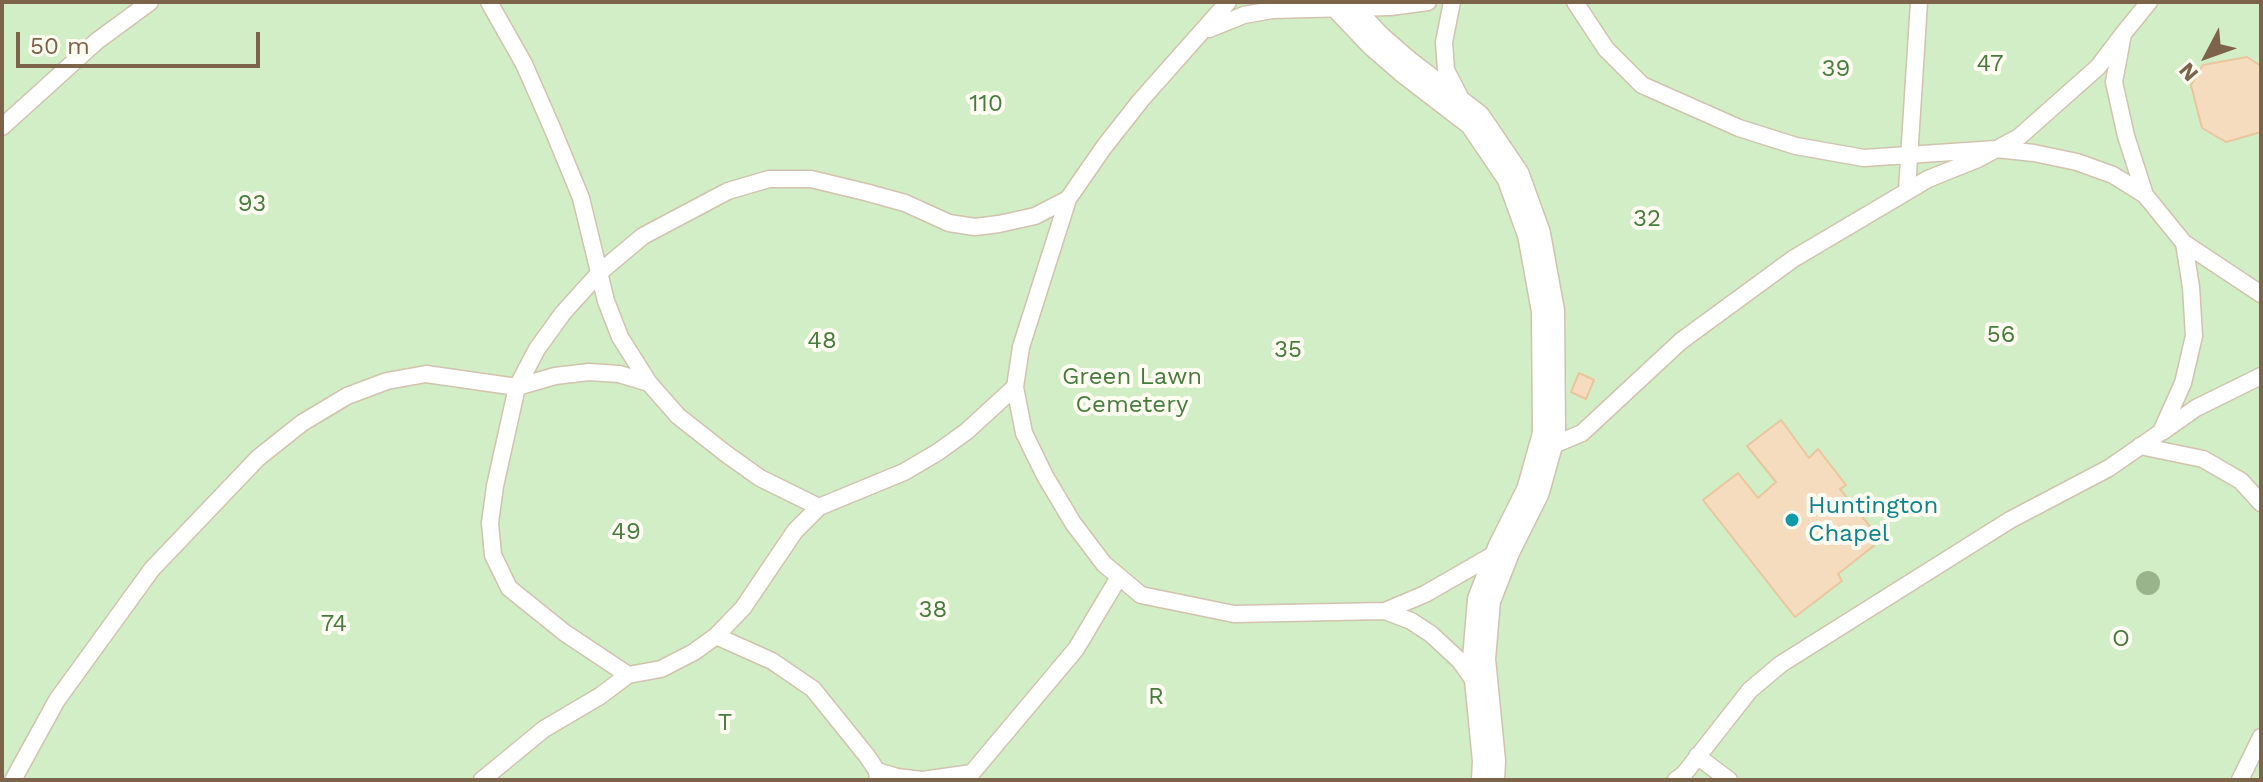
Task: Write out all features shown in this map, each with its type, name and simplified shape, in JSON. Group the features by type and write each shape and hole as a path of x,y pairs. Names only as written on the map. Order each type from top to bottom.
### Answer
{"street":[{"path":"1342,5 1406,67 1475,120 1513,176 1534,234 1548,311 1549,434 1533,491 1504,549 1484,600 1479,659 1489,761 1488,780"}],"lane":[{"path":"2,127 97,41 150,2"},
{"path":"489,2 524,64 559,143 581,198 606,301 620,337 649,383 678,416 725,453 760,478 819,507"},
{"path":"1228,2 1141,100 1068,199 1021,347 1015,387 1024,433 1045,476 1073,523 1104,564 1141,595 1234,614 1385,611 1425,594 1504,549"},
{"path":"1204,31 1258,12 1342,5 1422,5 1428,2"},
{"path":"1452,2 1444,42 1446,70 1475,120"},
{"path":"1907,190 1919,2"},
{"path":"1545,449 1582,433 1681,341 1793,259 1907,190 2019,137 2098,67 2149,2"},
{"path":"1575,3 1606,49 1642,85 1739,128 1796,146 1864,158 1996,149 2077,162 2113,175 2145,195 2184,243 2261,294"},
{"path":"2123,34 2114,82 2126,136 2145,195"},
{"path":"628,675 565,633 509,588 493,555 490,523 517,387 563,313 600,272 643,236 681,214 728,191 769,179 811,179 905,203 949,223 975,227 1035,216 1068,199"},
{"path":"2161,432 2183,383 2194,336 2184,243"},
{"path":"13,780 57,700 152,569 258,458 302,423 347,396 387,381 426,374 517,387 555,376 589,372 619,374 649,383"},
{"path":"1676,780 1750,690 1781,664 2010,520 2109,468 2196,408 2261,376"},
{"path":"482,780 544,729 600,696 628,675 661,669 694,652 716,636 743,608 795,531 819,507 904,472 938,452 967,431 1015,387"},
{"path":"2140,446 2203,459 2241,481 2261,503"},
{"path":"716,636 772,661 813,689 844,724 878,775 922,780 969,776 1076,649 1119,577"},
{"path":"1385,611 1411,621 1431,634 1460,661 1482,691"},
{"path":"2240,780 2261,737"},
{"path":"1697,756 1729,780"},
{"path":"2251,757 2256,780"}],"green space":[{"name":"Green Lawn Cemetery","path":"2,2 2261,2 2261,780 2,780"}],"building":[{"path":"2247,57 2261,66 2261,132 2226,142 2202,128 2191,85 2203,65"},
{"path":"1579,373 1594,380 1586,399 1571,392"},
{"name":"Huntington Chapel","path":"1781,420 1809,458 1818,449 1846,485 1840,489 1881,540 1838,574 1842,581 1795,617 1703,500 1738,473 1758,498 1776,482 1747,446"}],"place":[{"name":"Huntington Chapel","path":"1792,520"}],"park label":[{"name":"47","path":"1990,64"},
{"name":"39","path":"1836,69"},
{"name":"110","path":"986,104"},
{"name":"93","path":"252,204"},
{"name":"32","path":"1647,219"},
{"name":"56","path":"2001,335"},
{"name":"48","path":"822,341"},
{"name":"35","path":"1288,350"},
{"name":"49","path":"626,532"},
{"name":"38","path":"933,610"},
{"name":"74","path":"334,624"},
{"name":"O","path":"2121,639"},
{"name":"R","path":"1156,697"},
{"name":"T","path":"725,723"}]}
